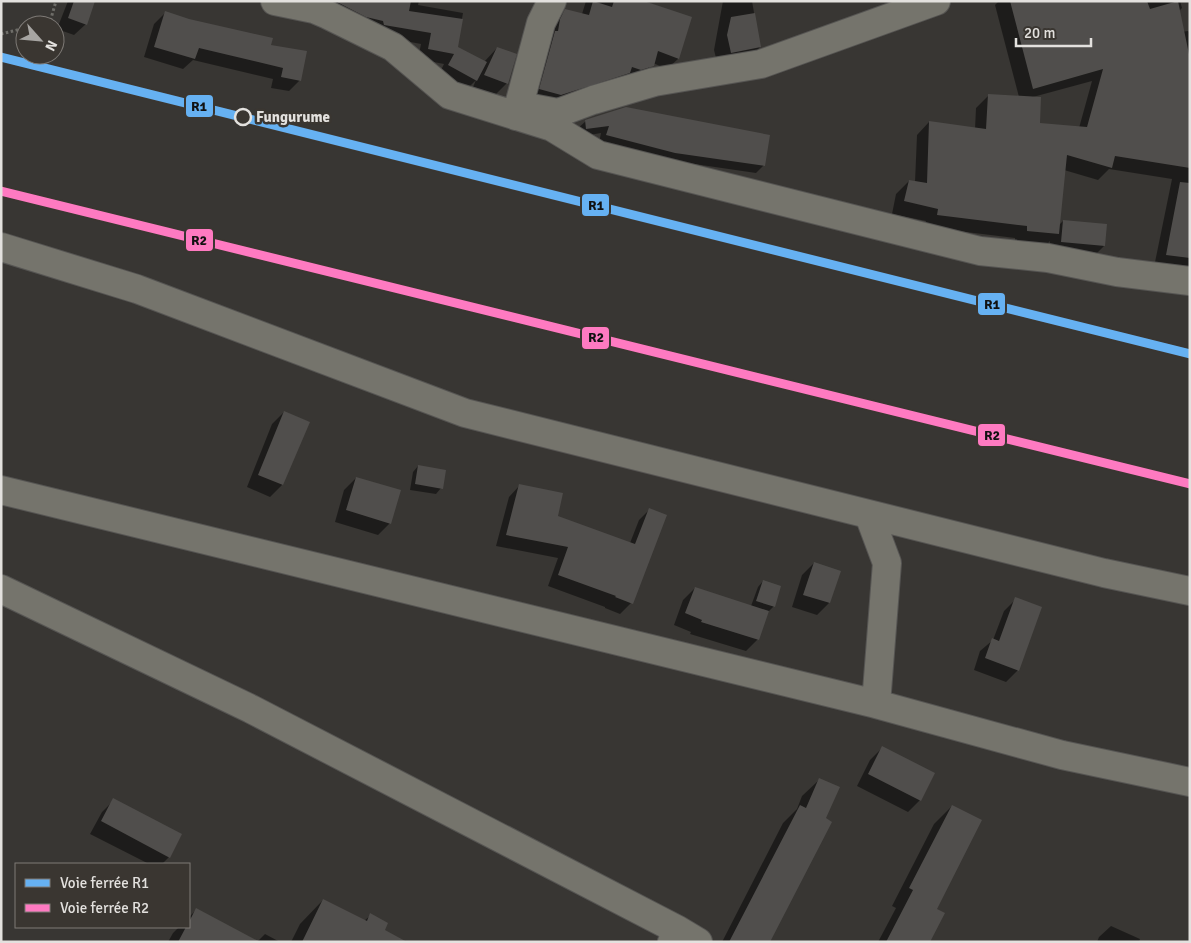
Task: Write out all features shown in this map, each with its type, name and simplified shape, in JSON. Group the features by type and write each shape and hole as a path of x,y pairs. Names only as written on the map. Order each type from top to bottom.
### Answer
{"street":[{"path":"275,1 317,5 393,47 450,95 518,111 558,114 593,100 654,82 761,64 936,1"},
{"path":"518,111 540,23 552,1"},
{"path":"518,111 552,127 598,155 980,251 1048,258 1117,272 1190,281"},
{"path":"1,247 137,289 465,413 1104,573 1190,591"},
{"path":"1,490 876,704 1062,755 1190,782"},
{"path":"869,515 887,563 876,704"},
{"path":"1,589 251,709 683,938"}],"path":[{"path":"52,15 56,1"},
{"path":"1,34 15,30"}],"building":[{"path":"74,1 95,1 87,25 68,18"},
{"path":"335,1 411,1 409,11 463,19 458,47 487,62 477,81 448,65 454,54 428,49 431,33 384,25 383,21 366,17"},
{"path":"593,1 612,7 614,1 644,1 692,17 679,59 658,51 654,66 641,70 632,67 630,73 561,95 539,89 555,31 558,31 560,19 565,9 589,15"},
{"path":"1010,1 1147,1 1150,9 1178,1 1190,59 1190,168 1115,156 1112,168 1067,155 1059,234 1027,231 1027,226 937,215 938,209 904,201 909,180 927,183 929,121 986,129 988,94 1041,97 1040,123 1087,127 1103,69 1033,89"},
{"path":"165,11 189,19 273,38 271,45 307,51 301,81 281,77 283,68 199,48 195,59 154,47"},
{"path":"755,13 761,47 731,53 727,35 731,17"},
{"path":"497,47 517,54 508,84 484,75"},
{"path":"626,107 770,135 765,166 675,153 606,135 609,126 586,129 585,120"},
{"path":"1180,182 1190,183 1190,258 1166,255"},
{"path":"1063,220 1107,224 1105,246 1061,242"},
{"path":"284,411 310,422 283,485 258,475"},
{"path":"418,465 446,470 443,489 415,484"},
{"path":"356,477 401,490 391,524 346,510"},
{"path":"519,484 563,493 558,516 635,544 649,508 667,515 633,604 558,575 568,547 506,535"},
{"path":"814,562 841,571 830,603 803,595"},
{"path":"763,580 781,586 775,607 756,601"},
{"path":"695,587 769,611 759,640 701,622 702,620 685,613"},
{"path":"1015,597 1042,607 1019,671 985,658 992,638 999,641"},
{"path":"882,746 935,773 921,801 868,774"},
{"path":"819,778 840,787 826,818 832,822 770,942 729,942 800,805 806,808"},
{"path":"113,798 182,834 170,858 101,821"},
{"path":"952,805 982,820 937,909 945,913 930,942 886,942 913,890 909,888"},
{"path":"323,899 367,921 370,913 388,923 385,930 407,942 302,942"},
{"path":"196,908 260,942 178,942 185,928 190,928 190,920"}],"railway":[{"path":"1,191 1190,484"}],"rail line":[{"name":"R1","path":"1,57 1190,354"},
{"name":"R2","path":"1,191 1190,484"}],"place":[{"name":"Fungurume","path":"243,117"}]}
